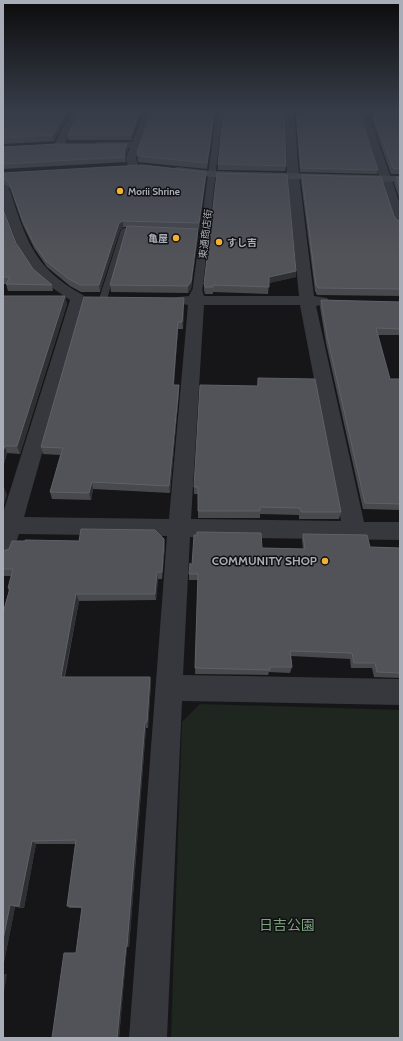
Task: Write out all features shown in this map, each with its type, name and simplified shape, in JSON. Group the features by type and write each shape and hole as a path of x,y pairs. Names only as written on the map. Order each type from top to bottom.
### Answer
{"main road":[{"path":"118,167 137,166"},
{"path":"165,169 212,174 400,179"}],"street":[{"path":"131,158 137,166"},
{"name":"東通商店街","path":"196,296 202,233 214,158"},
{"path":"292,158 307,301 354,529"},
{"path":"379,158 400,222"},
{"path":"3,188 14,238 50,281 78,298"},
{"path":"148,1038 179,526 196,296"},
{"path":"165,299 196,296 338,302"},
{"path":"48,298 119,299"},
{"path":"3,549 6,525 78,298"},
{"path":"6,525 179,526 400,531"},
{"path":"169,688 400,692"}],"lane":[{"path":"103,299 124,230 146,231"}],"green space":[{"name":"日吉公園","path":"200,704 400,710 400,1038 171,1038 182,722"}],"building":[{"path":"3,158 115,158 3,164"},
{"path":"154,158 208,158 207,163"},
{"path":"219,158 286,158 286,166 218,164"},
{"path":"300,158 374,158 378,170 301,168"},
{"path":"389,158 400,158 400,169 393,168"},
{"path":"142,165 206,172 199,223 123,221 119,223 99,285 80,285 69,279 46,261 33,242 22,219 9,182 3,178 3,173"},
{"path":"217,173 287,175 296,271 269,277 269,287 213,285 213,287 205,287 204,284"},
{"path":"302,175 381,177 394,216 400,221 400,289 318,288 316,285"},
{"path":"396,177 400,177 400,189"},
{"path":"3,209 16,243 33,269 52,285 6,284 10,277 3,277"},
{"path":"127,226 198,229 191,282 188,286 110,285"},
{"path":"3,296 65,296 17,446 5,446 3,451"},
{"path":"84,297 184,298 182,322 178,322 173,385 179,385 169,486 92,482 89,493 50,492 63,448 41,447"},
{"path":"321,300 400,302 400,329 376,328 390,379 400,379 400,504 365,503 327,336"},
{"path":"258,378 315,379 341,512 301,512 300,508 260,507 260,511 198,511 198,487 194,487 200,385 258,386"},
{"path":"81,529 155,530 164,539 162,572 157,572 155,594 76,594 61,677 150,677 127,946 117,1038 52,1038 64,953 76,953 82,907 67,906 76,840 32,841 19,906 10,905 3,940 3,613 10,588 8,588 13,569 3,569 3,551 9,549 12,541 79,541"},
{"path":"197,532 261,533 262,548 305,549 303,534 367,535 370,547 400,548 400,673 377,672 375,663 354,663 352,653 290,651 292,667 270,667 270,670 195,668 198,574 189,574 190,563 192,565 194,535 197,535"}],"place":[{"name":"Morii Shrine","path":"120,191"},
{"name":"亀屋","path":"176,238"},
{"name":"すし吉","path":"219,242"},
{"name":"COMMUNITY SHOP","path":"325,561"}]}
